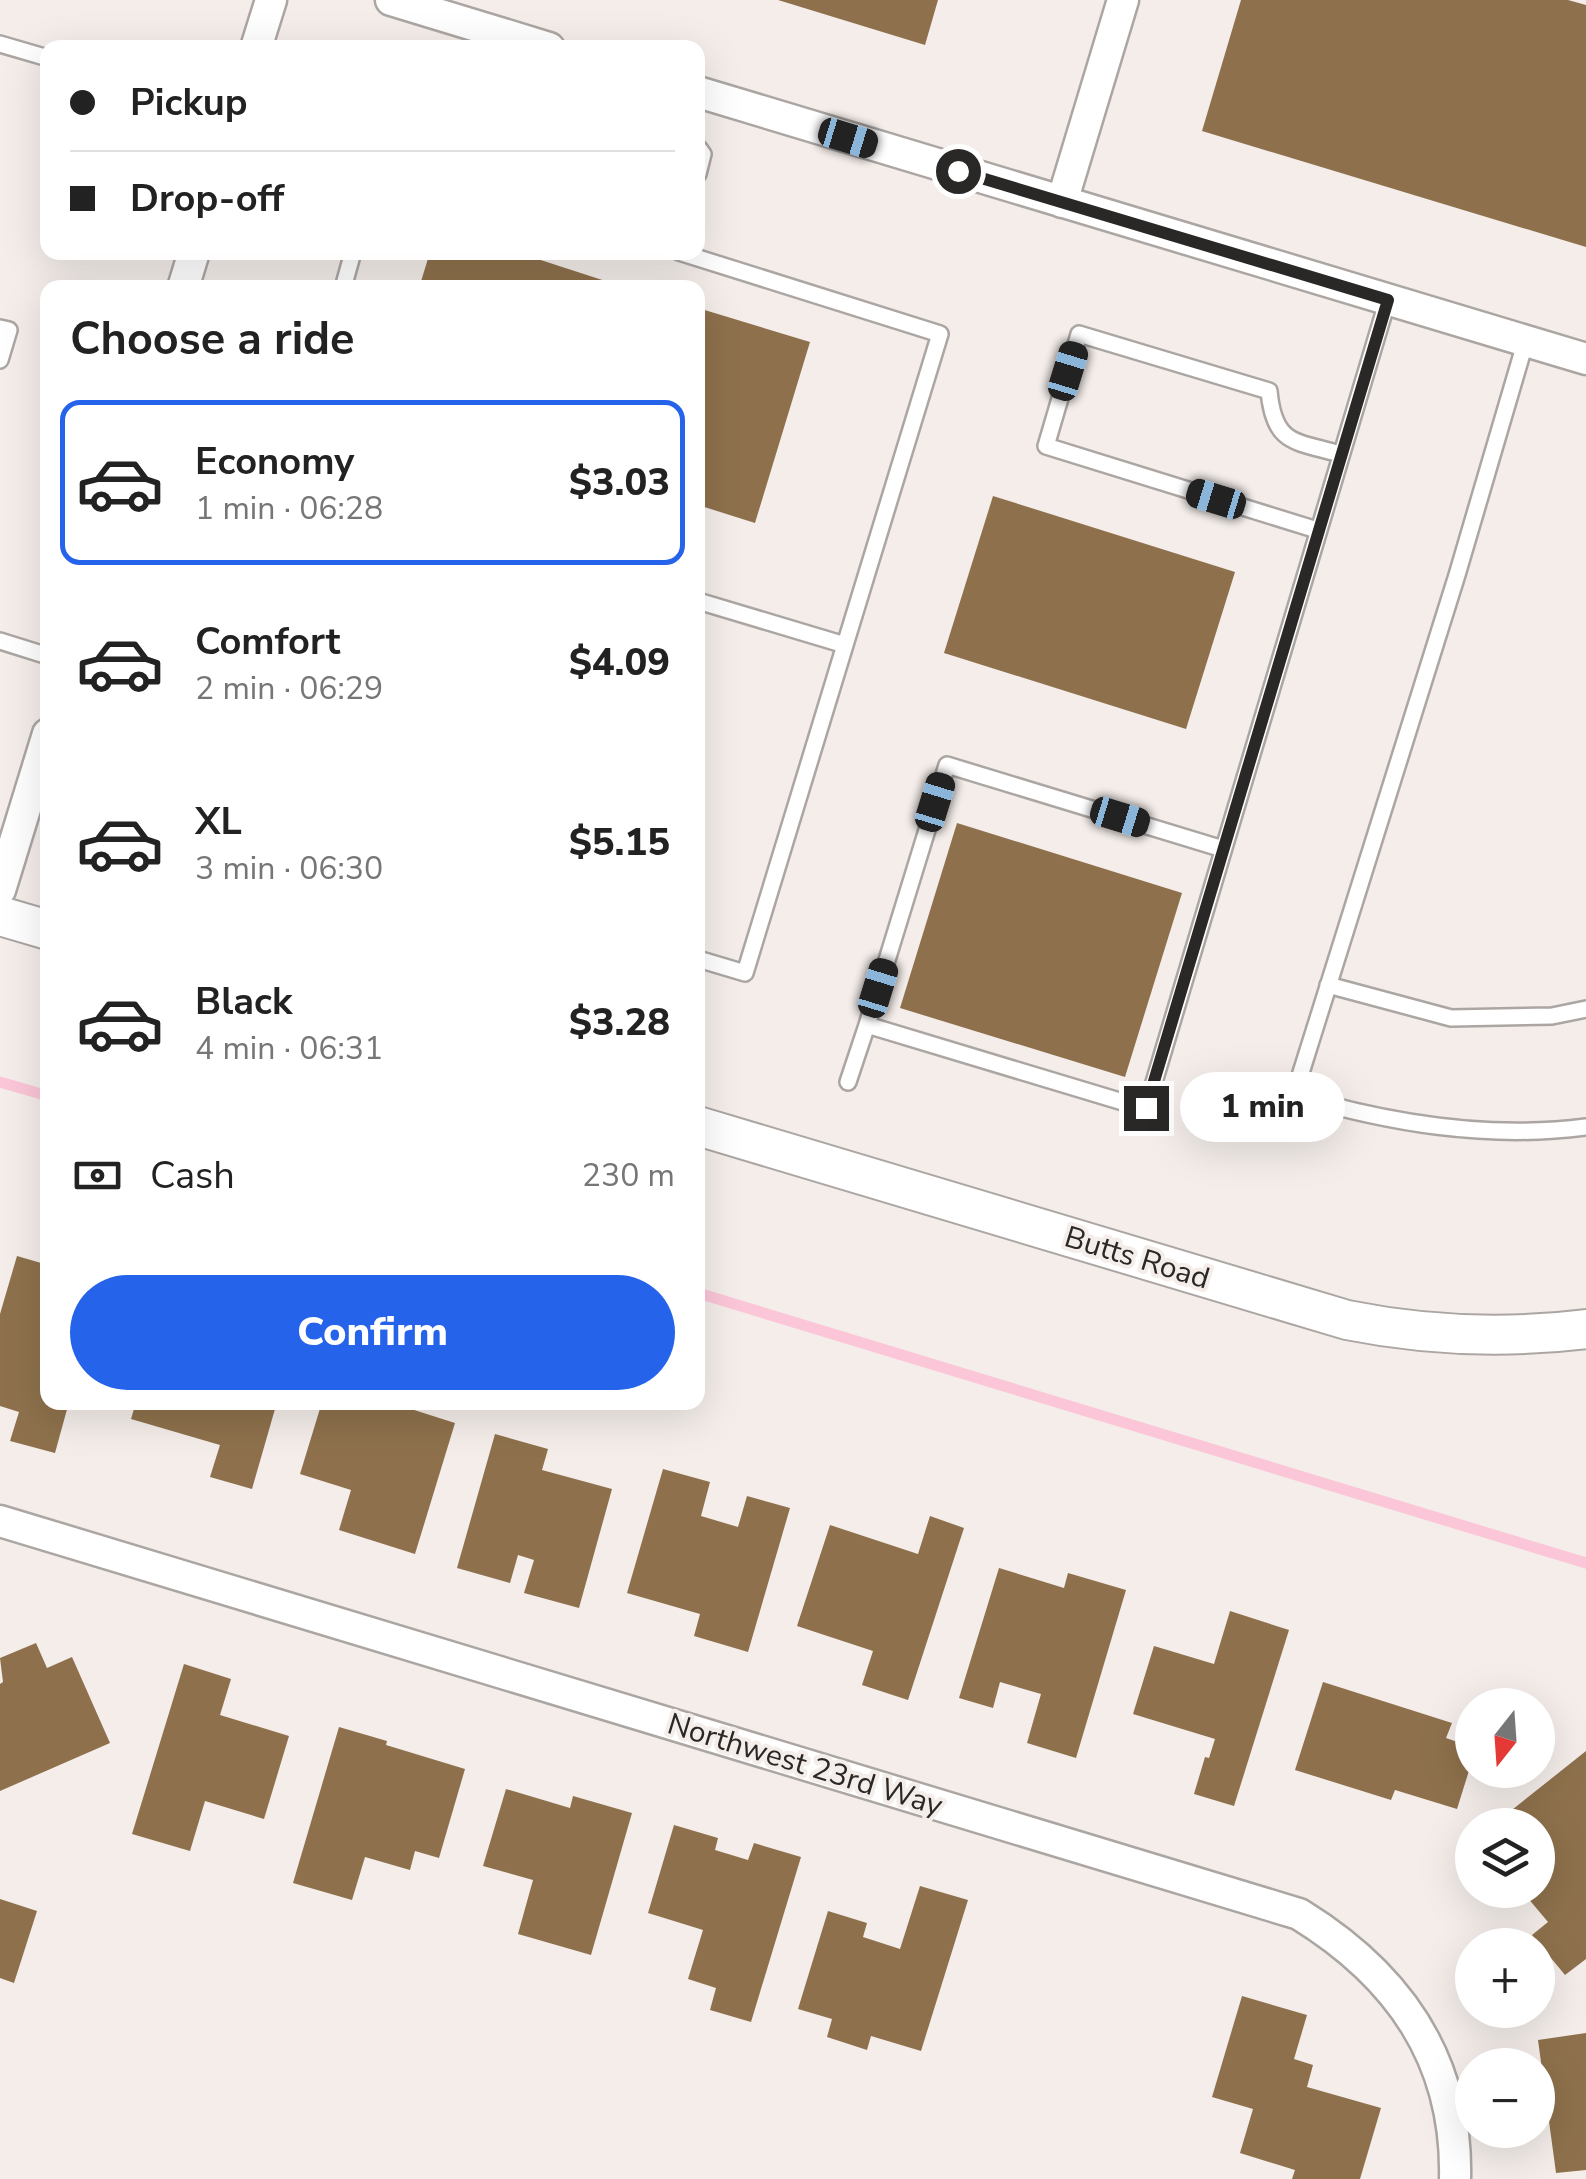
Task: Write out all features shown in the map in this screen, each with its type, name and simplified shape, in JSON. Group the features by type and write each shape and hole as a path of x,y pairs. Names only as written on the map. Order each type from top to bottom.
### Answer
{"street":[{"path":"258,40 271,0"},
{"path":"391,0 523,40"},
{"path":"1062,202 1123,0"},
{"path":"705,100 1586,359"},
{"path":"0,890 40,760"},
{"path":"0,916 40,928"},
{"name":"Butts Road","path":"705,1128 1347,1320 1433,1334 1518,1335 1586,1329"},
{"name":"Northwest 23rd Way","path":"0,1521 1299,1914 1361,1957 1410,2014 1442,2083 1451,2120 1455,2179"}],"lane":[{"path":"0,44 40,56"},
{"path":"704,260 940,334 745,974 705,961"},
{"path":"867,1025 1146,1108 1388,300"},
{"path":"0,328 10,330 0,360"},
{"path":"1317,530 1046,446 1079,334 1269,391 1271,414 1279,430 1292,440 1340,454"},
{"path":"1526,340 1457,575 1294,1095 1393,1122 1446,1128 1520,1131 1586,1127"},
{"path":"705,603 846,645"},
{"path":"0,641 40,654"},
{"path":"848,1082 947,765 1223,849"},
{"path":"1328,985 1451,1018 1552,1016 1586,1009"}],"building":[{"path":"778,0 938,0 925,45"},
{"path":"1241,0 1568,0 1586,5 1586,247 1202,131"},
{"path":"428,260 541,260 602,280 421,280"},
{"path":"705,310 810,342 755,523 705,507"},
{"path":"993,496 1235,572 1186,729 944,653"},
{"path":"957,823 1182,893 1125,1077 900,1008"},
{"path":"17,1256 40,1263 40,1410 67,1410 55,1453 10,1441 19,1412 0,1406 0,1314"},
{"path":"134,1410 275,1410 252,1489 210,1477 220,1445 131,1419"},
{"path":"320,1410 414,1410 455,1423 415,1554 339,1530 351,1490 300,1474"},
{"path":"495,1434 548,1449 542,1470 612,1489 579,1608 524,1593 534,1560 518,1555 510,1583 457,1568"},
{"path":"663,1469 710,1482 701,1516 738,1527 747,1496 790,1508 748,1652 694,1636 700,1614 627,1593"},
{"path":"930,1516 964,1528 908,1700 862,1685 873,1651 797,1626 830,1525 918,1554"},
{"path":"999,1568 1064,1588 1068,1573 1126,1590 1076,1758 1027,1743 1041,1694 1000,1682 993,1708 959,1698"},
{"path":"1230,1611 1289,1630 1234,1806 1194,1794 1215,1739 1133,1714 1154,1646 1214,1664"},
{"path":"36,1643 47,1668 72,1657 110,1743 0,1791 0,1658"},
{"path":"184,1664 231,1679 220,1715 289,1736 264,1819 205,1801 190,1851 132,1834"},
{"path":"1323,1682 1452,1723 1446,1738 1455,1741 1455,1788 1464,1788 1455,1808 1395,1790 1391,1800 1295,1770"},
{"path":"339,1727 465,1769 439,1858 415,1851 410,1870 365,1857 352,1900 293,1883"},
{"path":"1586,1751 1586,1959 1565,1975 1555,1963 1555,1928 1541,1928 1548,1922 1536,1908 1555,1908 1555,1808 1514,1808 1540,1788 1555,1788 1555,1776"},
{"path":"506,1789 570,1808 573,1796 632,1813 591,1955 518,1934 533,1880 483,1866"},
{"path":"674,1825 718,1838 715,1850 748,1860 754,1843 801,1857 751,2022 710,2010 716,1988 688,1979 703,1930 648,1913"},
{"path":"920,1886 968,1900 921,2051 871,2036 867,2050 827,2037 832,2019 798,2009 828,1911 867,1923 863,1937 900,1949"},
{"path":"0,1899 37,1911 14,1983 0,1978"},
{"path":"1242,1996 1307,2015 1294,2059 1313,2065 1307,2087 1381,2108 1360,2179 1292,2179 1295,2170 1240,2153 1253,2109 1212,2097"},
{"path":"1586,2033 1586,2170 1556,2173 1553,2148 1555,2048 1539,2048 1538,2040"}],"waterway":[{"path":"0,1082 40,1094"},
{"path":"705,1295 1586,1563"}],"route":[{"path":"958,171 1388,300 1146,1108"}]}
